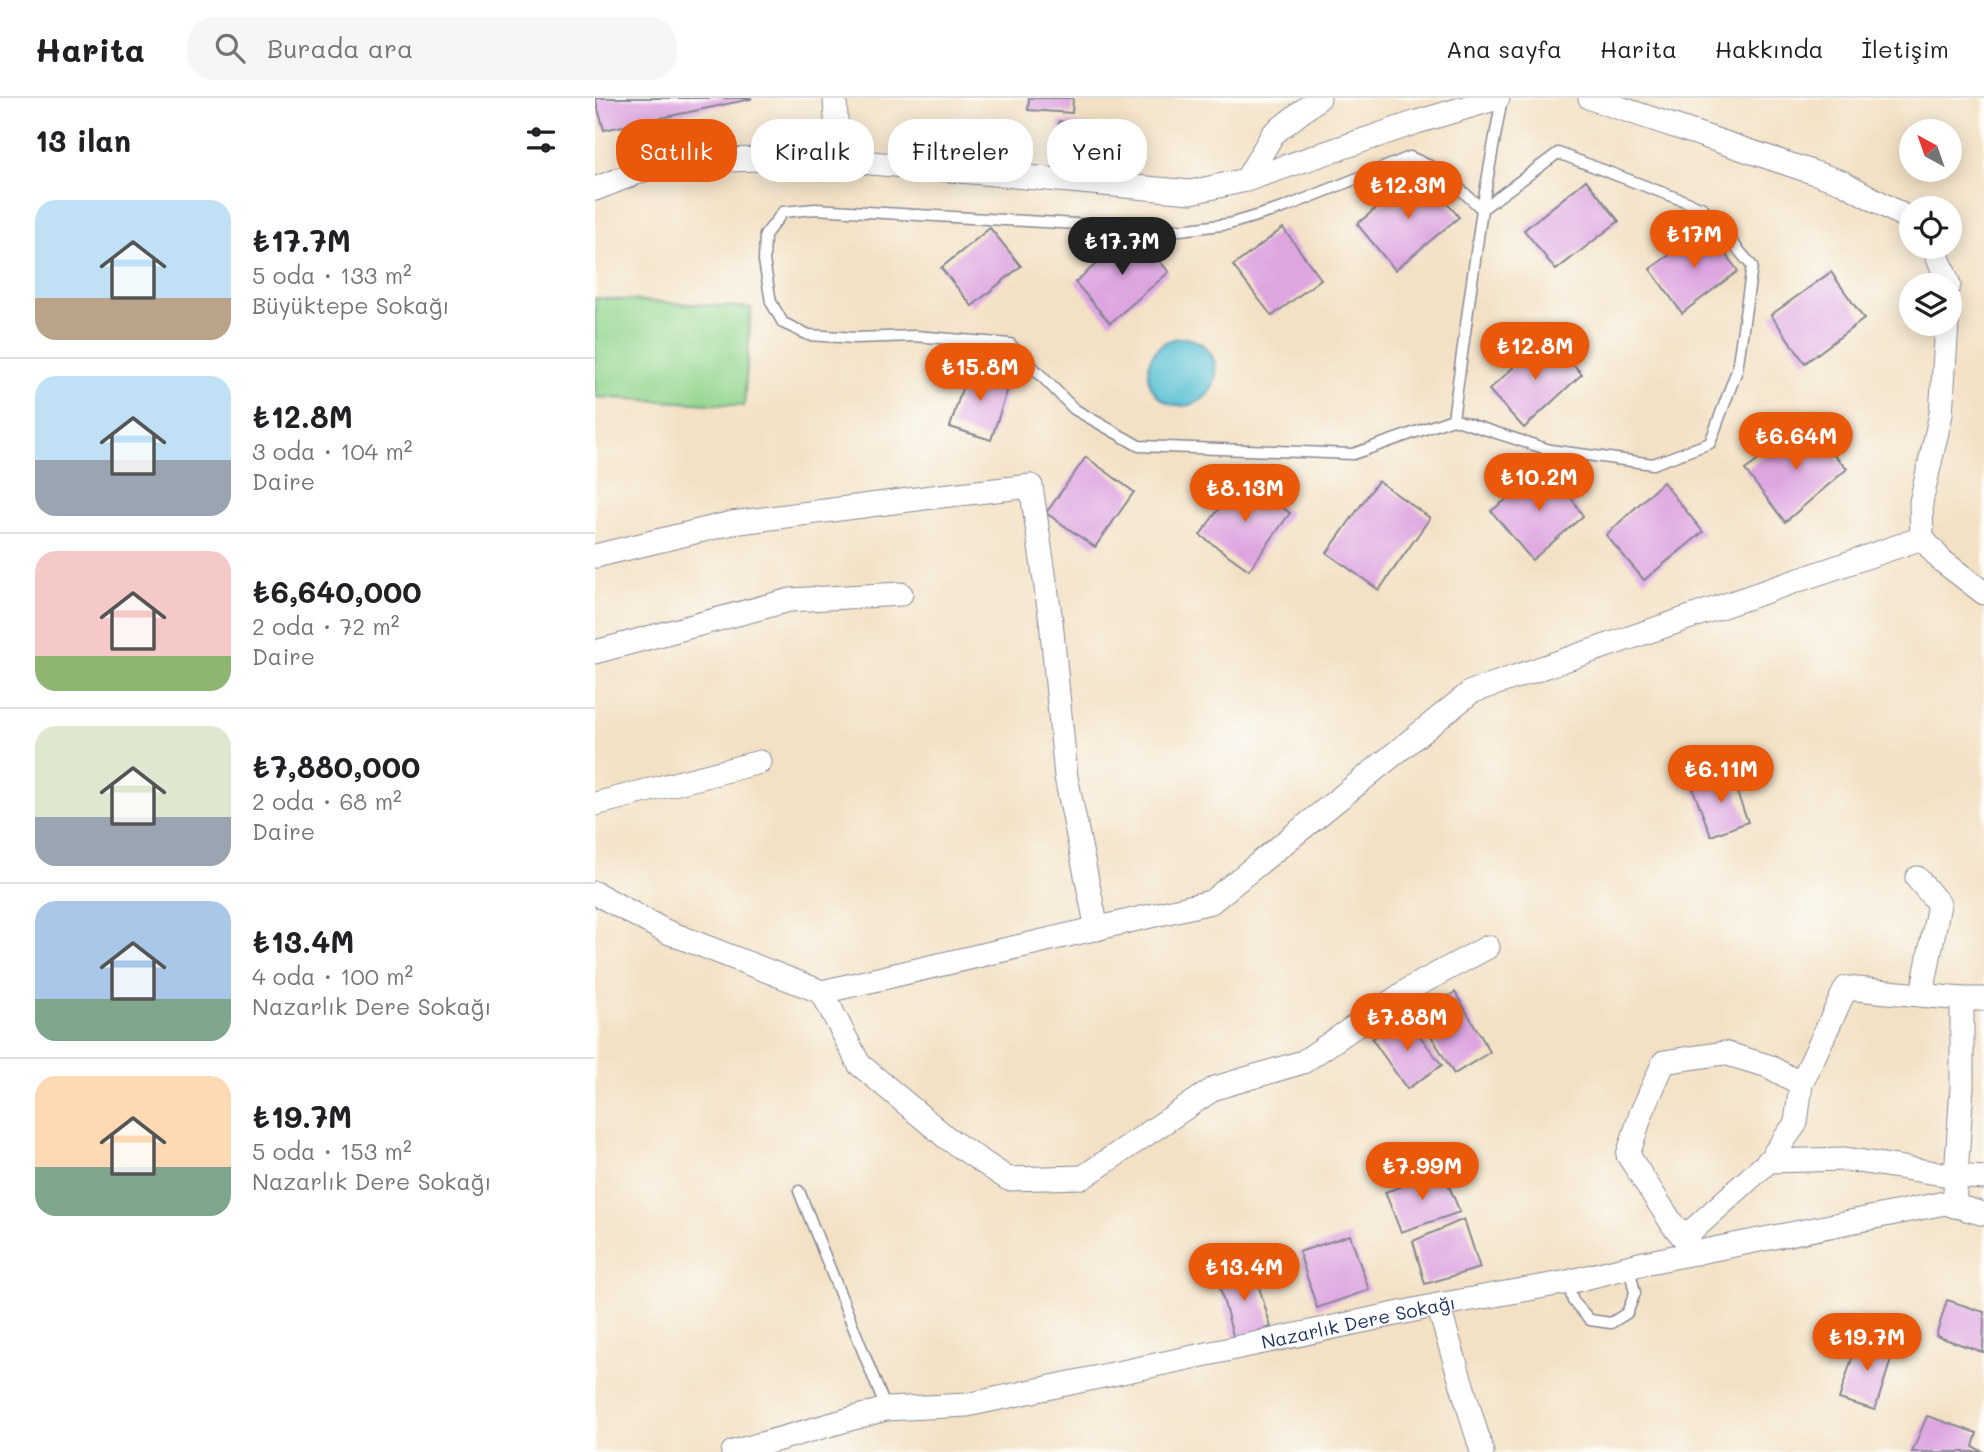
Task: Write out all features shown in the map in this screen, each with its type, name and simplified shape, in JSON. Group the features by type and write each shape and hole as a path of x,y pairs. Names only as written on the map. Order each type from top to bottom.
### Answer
{"street":[{"path":"835,98 836,119"},
{"path":"1246,180 1273,134 1319,98"},
{"path":"874,163 1191,192 1246,180 1417,122 1501,98"},
{"path":"1590,98 1842,182 1899,213"},
{"path":"595,189 664,162 751,159"},
{"path":"1946,336 1941,414 1921,502 1922,538 1941,560 1984,593"},
{"path":"595,556 732,523 1031,486 1051,621 1066,777 1097,929"},
{"path":"595,893 665,931 822,992 1211,902 1471,692 1922,538"},
{"path":"595,652 790,600 901,594"},
{"path":"595,803 760,762"},
{"path":"1917,878 1939,904 1922,994"},
{"path":"822,992 859,1064 947,1138 1008,1179 1083,1177 1215,1088 1303,1062 1411,988 1488,947"},
{"path":"1801,1084 1768,1066 1724,1053 1664,1062 1641,1114 1628,1155 1673,1225 1691,1245 1769,1161 1796,1123 1801,1084 1846,988 1973,999 1962,1087 1954,1206"},
{"path":"1769,1161 1845,1159 1984,1178"},
{"name":"Nazarlık Dere Sokağı","path":"733,1452 886,1409 967,1405 1438,1305 1568,1282 1629,1267 1691,1245 1945,1203 1984,1214"},
{"path":"1438,1305 1482,1452"}],"lane":[{"path":"1453,419 1482,209 1501,98"},
{"path":"1558,153 1703,208 1752,265 1737,370 1710,443 1653,464 1551,450 1453,419 1353,454 1139,446 1074,409 1010,344 915,336 855,338 809,335 783,323 771,302 764,261 765,235 783,212 815,209 1180,230 1229,224 1283,208 1410,157 1439,170 1482,209 1558,153"},
{"path":"799,1191 886,1409"},
{"path":"1568,1282 1573,1301 1590,1320 1611,1323 1627,1313 1635,1293 1629,1267"}],"green space":[{"path":"595,298 751,308 744,406 595,397"}],"water":[{"path":"1175,338 1189,338 1201,343 1211,353 1216,372 1211,391 1201,401 1189,406 1175,406 1163,401 1153,391 1148,379 1148,365 1153,353 1163,343"}],"building":[{"path":"595,98 751,98 656,119 616,119 616,127 604,130"},
{"path":"1029,98 1073,98 1072,113 1028,110"},
{"path":"1421,172 1459,217 1395,270 1357,224"},
{"path":"1586,180 1619,221 1556,270 1524,230"},
{"path":"990,228 1021,266 972,306 941,268"},
{"path":"1283,228 1321,279 1272,316 1233,266"},
{"path":"1706,228 1738,271 1682,313 1650,269"},
{"path":"1134,232 1169,272 1110,323 1075,282"},
{"path":"1831,272 1864,319 1805,363 1771,315"},
{"path":"1547,336 1582,374 1524,428 1489,390"},
{"path":"969,366 1011,379 991,440 950,427"},
{"path":"1806,425 1847,469 1785,522 1745,470"},
{"path":"1086,457 1134,492 1095,547 1046,513"},
{"path":"1551,466 1583,516 1532,560 1491,511"},
{"path":"1241,478 1290,513 1249,570 1200,535"},
{"path":"1378,481 1430,518 1379,590 1327,553"},
{"path":"1663,482 1703,532 1644,580 1606,535"},
{"path":"1730,774 1748,822 1711,836 1693,789"},
{"path":"1455,992 1490,1052 1454,1074 1418,1014"},
{"path":"1405,1017 1442,1065 1407,1089 1372,1039"},
{"path":"1443,1172 1460,1212 1401,1232 1385,1192"},
{"path":"1464,1219 1480,1268 1425,1284 1413,1241"},
{"path":"1350,1235 1369,1290 1317,1308 1299,1252"},
{"path":"1254,1270 1271,1327 1234,1339 1217,1277"},
{"path":"1947,1300 1984,1312 1983,1352 1936,1336"},
{"path":"1859,1336 1895,1347 1875,1410 1839,1399"},
{"path":"1927,1416 1977,1433 1973,1447 1984,1452 1912,1452"}]}
